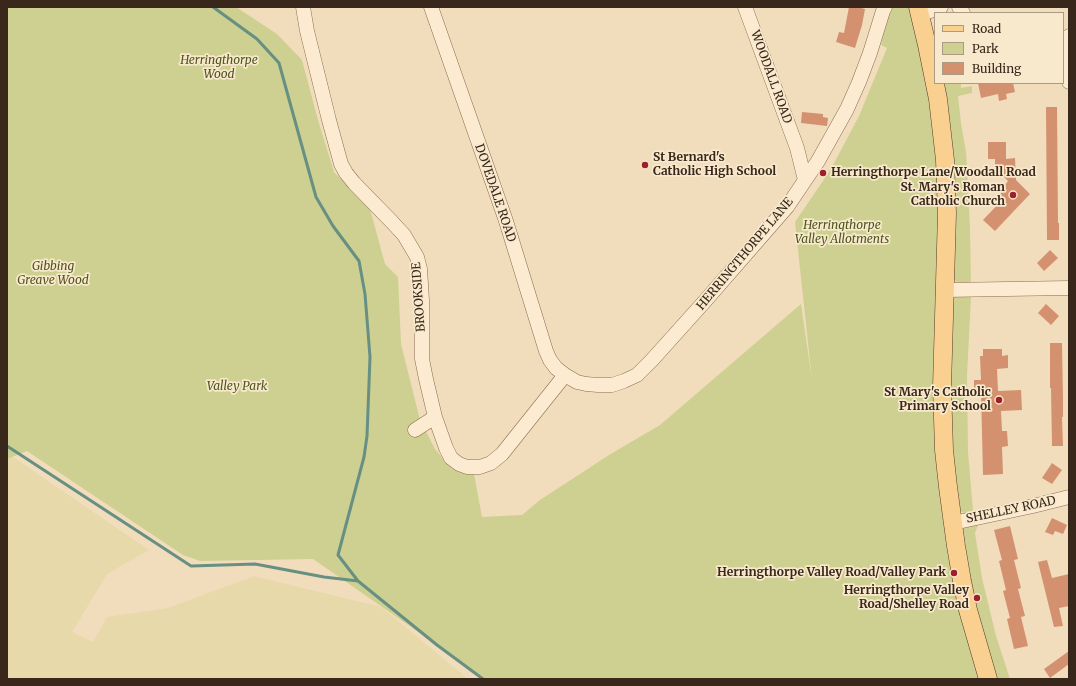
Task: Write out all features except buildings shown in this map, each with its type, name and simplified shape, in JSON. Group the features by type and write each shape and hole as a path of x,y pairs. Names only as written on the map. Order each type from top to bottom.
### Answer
{"main road":[{"path":"919,11 934,79"},
{"path":"935,84 945,155 947,213 942,349 942,422 948,487 957,553 968,610 988,679"}],"street":[{"name":"BROOKSIDE","path":"303,7 307,31 341,164 354,183 404,235 417,257 420,269 422,300 422,358 435,417 451,458 459,464 467,467 480,467 491,463 502,454 564,375"},
{"name":"DOVEDALE ROAD","path":"431,7 506,221 546,351 553,364 564,375"},
{"name":"WOODALL ROAD","path":"745,7 797,148 805,180"},
{"name":"HERRINGTHORPE LANE","path":"564,375 577,382 586,384 612,385 624,381 636,374 652,360 705,302 787,207 818,161 847,109 859,82 885,7"},
{"path":"919,11 941,7"},
{"path":"1069,36 1069,82"},
{"path":"797,148 824,149"},
{"path":"944,290 1069,288"},
{"path":"415,430 435,417"},
{"name":"SHELLEY ROAD","path":"953,522 1034,506 1069,497"}],"shaded area":[{"path":"13,457 149,550 107,574 72,632 93,642 107,617 168,608 254,576 381,607 468,679 7,679 7,459"}],"green space":[{"name":"Valley Park","path":"7,7 236,7 277,34 302,60 334,172 370,209 385,264 398,277 401,344 420,420 435,449 452,469 474,474 482,517 522,515 540,500 609,455 660,425 801,304 812,380 795,222 831,169 859,116 887,48 881,45 887,10 889,7 910,7 923,64 936,138 940,228 933,369 934,409 982,679 483,679 437,645 313,559 200,561 183,555 27,451 7,459"},
{"path":"940,84 961,84 961,88 972,86 972,93 958,96 966,152 971,284 961,284 956,282 954,278"},
{"path":"954,294 971,296 967,376 968,452 973,511 965,513 960,511 951,472 949,311"},
{"path":"978,525 975,533 982,578 996,636 1010,679 994,679 971,597 961,527"}],"waterway":[{"path":"213,7 257,39 279,63 316,197 333,226 359,261 365,294 370,357 367,436 364,457 338,555 358,581 437,645 483,679"},
{"path":"7,446 191,566 255,564 324,577 358,581"}],"place":[{"name":"St Bernard's Catholic High School","path":"645,165"},
{"name":"Herringthorpe Lane/Woodall Road","path":"823,173"},
{"name":"St. Mary's Roman Catholic Church","path":"1013,195"},
{"name":"St Mary's Catholic Primary School","path":"999,400"},
{"name":"Herringthorpe Valley Road/Valley Park","path":"954,573"},
{"name":"Herringthorpe Valley Road/Shelley Road","path":"977,598"}],"park label":[{"name":"Herringthorpe Wood","path":"219,68"},
{"name":"Herringthorpe Valley Allotments","path":"842,233"},
{"name":"Gibbing Greave Wood","path":"53,274"}]}
